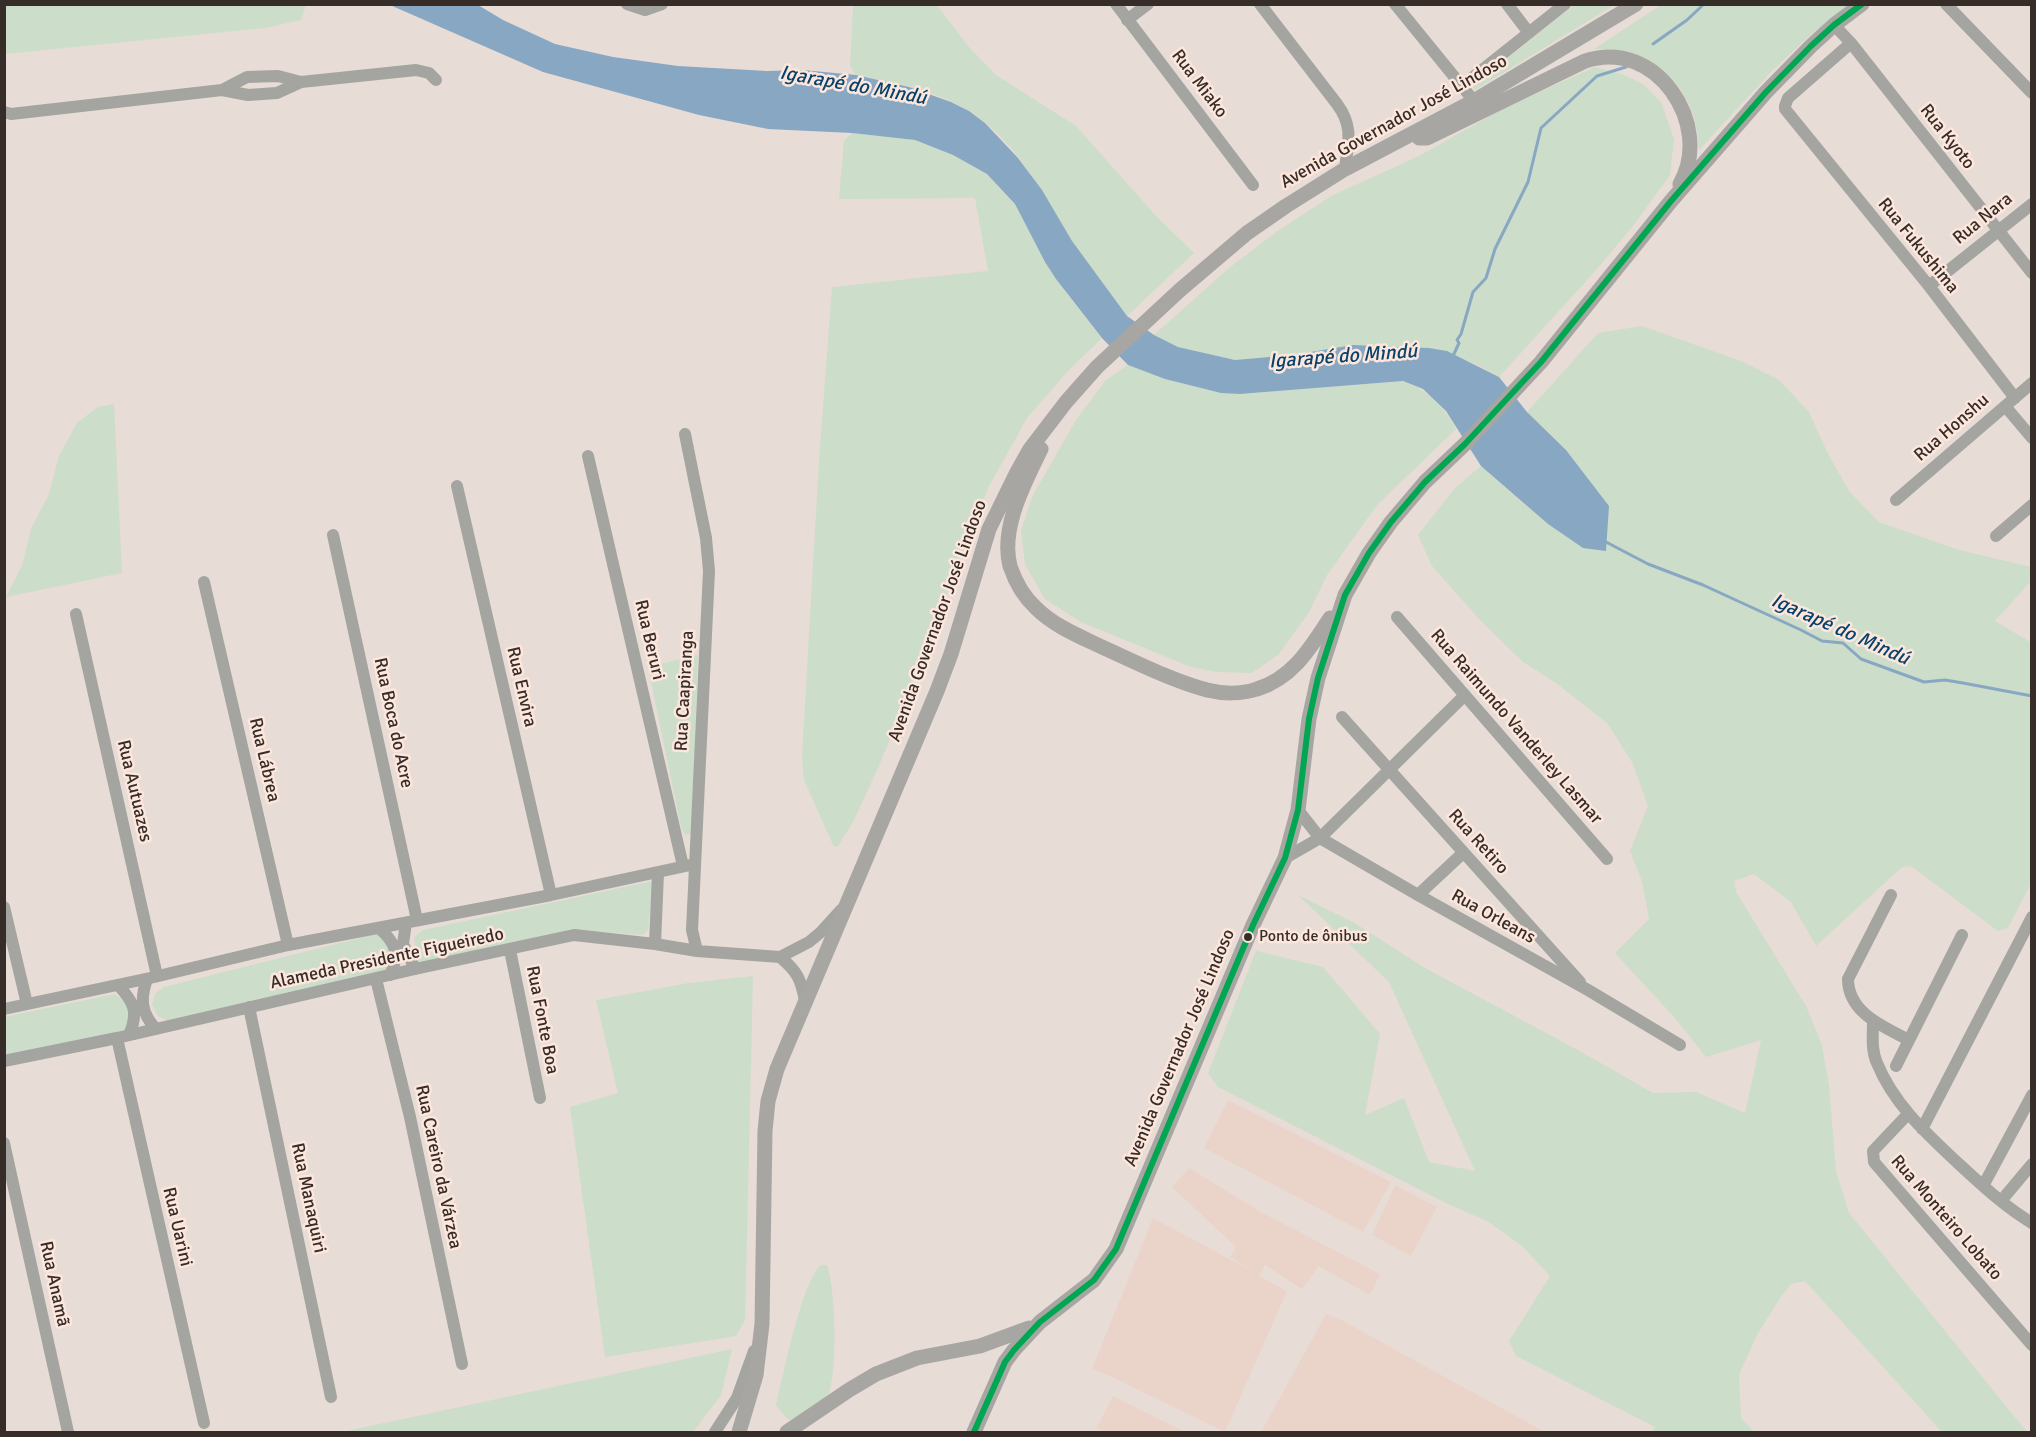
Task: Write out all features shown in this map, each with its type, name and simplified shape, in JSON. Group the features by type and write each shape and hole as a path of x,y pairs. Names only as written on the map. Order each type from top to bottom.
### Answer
{"main road":[{"name":"Avenida Governador José Lindoso","path":"739,1432 756,1375 762,1324 764,1170 768,1101 781,1059 947,664 989,529 1030,449 1065,402 1096,367 1180,290 1247,233 1345,169 1474,100 1636,4"},
{"name":"Avenida Governador José Lindoso","path":"974,1432 1005,1362 1014,1350 1040,1322 1094,1280 1116,1249 1253,925 1285,858 1298,810 1309,719 1316,688 1345,595 1369,553 1390,522 1425,482 1465,444 1541,362 1671,201 1766,92 1834,25 1862,4"},
{"path":"1404,138 1427,138 1585,62 1608,56 1622,57 1647,68 1658,76 1681,105 1689,129 1689,154 1683,178 1671,201"},
{"path":"1065,402 1014,508 1009,540 1010,564 1020,589 1035,608 1053,622 1144,667 1207,690 1242,692 1257,689 1274,681 1294,667 1309,651 1345,595"},
{"path":"787,1432 876,1374 918,1358 980,1346 1013,1335 1040,1322"}],"street":[{"path":"627,4 645,9 662,4"},
{"name":"Rua Miako","path":"1116,4 1253,185"},
{"path":"1127,20 1148,4"},
{"path":"1260,4 1347,119 1349,135 1345,169"},
{"path":"1395,4 1474,100"},
{"path":"1507,4 1529,33"},
{"path":"1462,86 1565,4"},
{"path":"1950,6 2031,93"},
{"name":"Rua Kyoto","path":"1834,25 1851,43 2031,273"},
{"name":"Rua Fukushima","path":"1851,43 1788,98 1785,109 1929,286 2015,398"},
{"path":"7,114 222,90 248,95 277,93 301,82 416,70 429,74 436,80"},
{"path":"222,90 244,78 278,76 301,82"},
{"name":"Rua Nara","path":"1929,286 2031,204"},
{"name":"Rua Honshu","path":"1896,500 2031,383"},
{"path":"2005,406 2031,438"},
{"name":"Rua Caapiranga","path":"685,434 709,571 689,865 692,930 697,951"},
{"name":"Rua Beruri","path":"588,456 689,865"},
{"name":"Rua Envira","path":"457,486 550,895"},
{"path":"1996,536 2031,505"},
{"name":"Rua Boca do Acre","path":"333,535 411,921 402,936 403,944 414,969"},
{"name":"Rua Lábrea","path":"204,582 288,945"},
{"name":"Rua Autuazes","path":"76,614 152,978"},
{"name":"Rua Raimundo Vanderley Lasmar","path":"1397,617 1607,860"},
{"path":"1285,858 1320,838 1465,695"},
{"name":"Rua Retiro","path":"1342,717 1588,990"},
{"name":"Rua Orleans","path":"1298,810 1320,838 1588,990 1680,1045"},
{"path":"1418,895 1463,853"},
{"name":"Alameda Presidente Figueiredo","path":"4,1009 152,978 288,945 550,895 689,865"},
{"path":"658,873 658,944 677,944 684,940 692,930"},
{"path":"1891,895 1848,979 1848,988 1854,1000 1872,1022 1909,1040"},
{"path":"805,1001 802,982 792,966 780,957 821,932 846,906"},
{"path":"4,907 27,1004"},
{"path":"1922,1129 2031,917"},
{"path":"379,928 390,939 396,954 390,975"},
{"name":"Alameda Presidente Figueiredo","path":"4,1061 580,934 697,951 780,957"},
{"path":"1896,1066 1962,935"},
{"name":"Rua Fonte Boa","path":"510,950 540,1098"},
{"path":"152,978 143,991 142,1007 156,1029"},
{"name":"Rua Careiro da Várzea","path":"376,979 410,1118 462,1364"},
{"name":"Rua Uarini","path":"118,985 131,1001 135,1015 123,1036 204,1423"},
{"name":"Rua Manaquiri","path":"249,1007 331,1397"},
{"path":"1872,1022 1876,1062 1889,1088 1908,1114 1983,1186 2031,1223"},
{"path":"1983,1186 2031,1095"},
{"name":"Rua Monteiro Lobato","path":"1908,1114 1873,1151 1874,1162 2031,1345"},
{"name":"Rua Anamã","path":"4,1143 68,1432"},
{"path":"2001,1201 2031,1164"},
{"path":"714,1432 737,1398 762,1324"}],"shaded area":[{"path":"1228,1100 1391,1182 1363,1232 1204,1148"},
{"path":"1189,1168 1261,1212 1380,1274 1370,1295 1319,1266 1302,1289 1265,1265 1259,1276 1287,1291 1225,1432 1092,1369 1153,1218 1250,1270 1230,1257 1236,1247 1172,1187"},
{"path":"1395,1185 1437,1207 1411,1256 1372,1235"},
{"path":"1326,1314 1343,1321 1545,1432 1261,1432"},
{"path":"1113,1396 1185,1432 1103,1432 1096,1429"}],"green space":[{"path":"5,4 306,5 301,20 265,28 5,54"},
{"path":"853,5 937,5 968,46 996,75 1076,126 1156,216 1194,253 1127,316 1070,239 1027,169 1001,137 986,123 969,111 942,98 914,88 856,75 850,66"},
{"path":"1574,5 1614,5 1475,90 1473,86"},
{"path":"1661,5 1849,5 1807,38 1772,71 1699,150 1697,128 1691,108 1682,91 1669,76 1654,64 1636,55 1616,50 1594,49"},
{"path":"1595,67 1624,75 1643,84 1661,102 1674,139 1670,175 1633,226 1596,270 1499,377 1476,364 1429,348 1353,345 1292,355 1235,360 1178,347 1154,335 1229,268 1275,233 1331,196 1419,156 1506,107"},
{"path":"852,133 915,140 953,155 987,174 1015,204 1045,262 1102,338 1069,370 1027,418 988,488 878,768 853,822 838,846 834,847 804,780 802,756 819,461 832,287 988,271 975,198 839,199 844,141"},
{"path":"1642,326 1741,361 1779,380 1809,412 1827,452 1849,491 1879,522 1959,550 2031,567 2031,581 1995,621 2032,643 2031,883 2008,928 1998,931 1911,866 1902,867 1816,946 1791,902 1754,874 1734,881 1736,892 1806,1006 1822,1045 1829,1086 1836,1171 1849,1213 2027,1432 1942,1432 1805,1281 1791,1284 1780,1298 1757,1335 1739,1375 1741,1418 1754,1432 1652,1432 1655,1427 1516,1356 1509,1341 1550,1276 1521,1245 1487,1221 1448,1204 1218,1087 1208,1073 1256,951 1323,967 1380,1034 1365,1115 1404,1098 1429,1162 1475,1171 1389,982 1298,895 1353,922 1425,968 1653,1093 1696,1092 1745,1113 1761,1040 1706,1057 1675,1018 1615,953 1649,919 1642,881 1630,851 1648,806 1632,762 1607,723 1556,683 1523,662 1481,621 1432,566 1418,535 1455,488 1481,466 1548,524 1583,548 1609,506 1566,450 1527,412 1598,333"},
{"path":"1128,365 1183,384 1240,394 1403,381 1434,400 1446,412 1456,429 1377,505 1327,575 1309,612 1279,654 1252,673 1217,672 1191,667 1081,622 1045,599 1025,564 1021,530 1033,495 1076,420 1106,380"},
{"path":"114,404 122,573 6,597 23,563 31,529 49,494 59,456 77,423 98,407"},
{"path":"698,655 693,833 685,835 681,827 648,667"},
{"path":"653,881 648,930 643,935 583,931 419,965 414,938 423,930"},
{"path":"376,934 390,943 391,964 382,974 169,1021 158,1016 152,1005 155,994 164,987"},
{"path":"753,976 745,1320 736,1336 605,1357 570,1107 618,1093 596,1000 689,983"},
{"path":"115,994 128,1004 133,1017 124,1031 5,1056 4,1017"},
{"path":"821,1265 827,1265 830,1277 834,1314 834,1357 829,1393 825,1404 806,1425 787,1419 776,1405 800,1309 814,1274"},
{"path":"732,1349 721,1395 693,1432 342,1432"}],"water":[{"path":"390,5 478,5 503,20 555,44 613,57 678,66 767,71 803,70 856,75 909,87 951,102 969,111 985,123 1018,158 1042,190 1072,241 1127,316 1154,335 1178,347 1235,360 1292,355 1353,345 1429,348 1447,351 1499,377 1527,412 1566,450 1609,506 1606,551 1583,548 1548,524 1481,466 1446,411 1423,389 1403,381 1240,394 1221,393 1165,379 1128,365 1102,338 1056,279 1015,204 987,174 953,155 915,140 852,133 768,129 699,115 543,72"}],"waterway":[{"path":"1653,44 1687,20 1704,4"},
{"path":"1453,356 1459,343 1457,340 1461,334 1473,292 1486,278 1495,249 1528,182 1541,128 1597,76 1626,67"},
{"name":"Igarapé do Mindú","path":"1606,542 1648,564 1703,585 1822,641 1843,643 1861,659 1924,682 1945,680 2032,696"}],"transit line":[{"path":"974,1432 1005,1362 1014,1350 1040,1322 1094,1280 1116,1249 1253,925 1285,858 1298,810 1309,719 1318,678 1345,595 1369,553 1391,522 1425,482 1465,444 1541,362 1671,201 1766,92 1811,46 1862,4"}],"place":[{"name":"Ponto de ônibus","path":"1248,937"}]}
